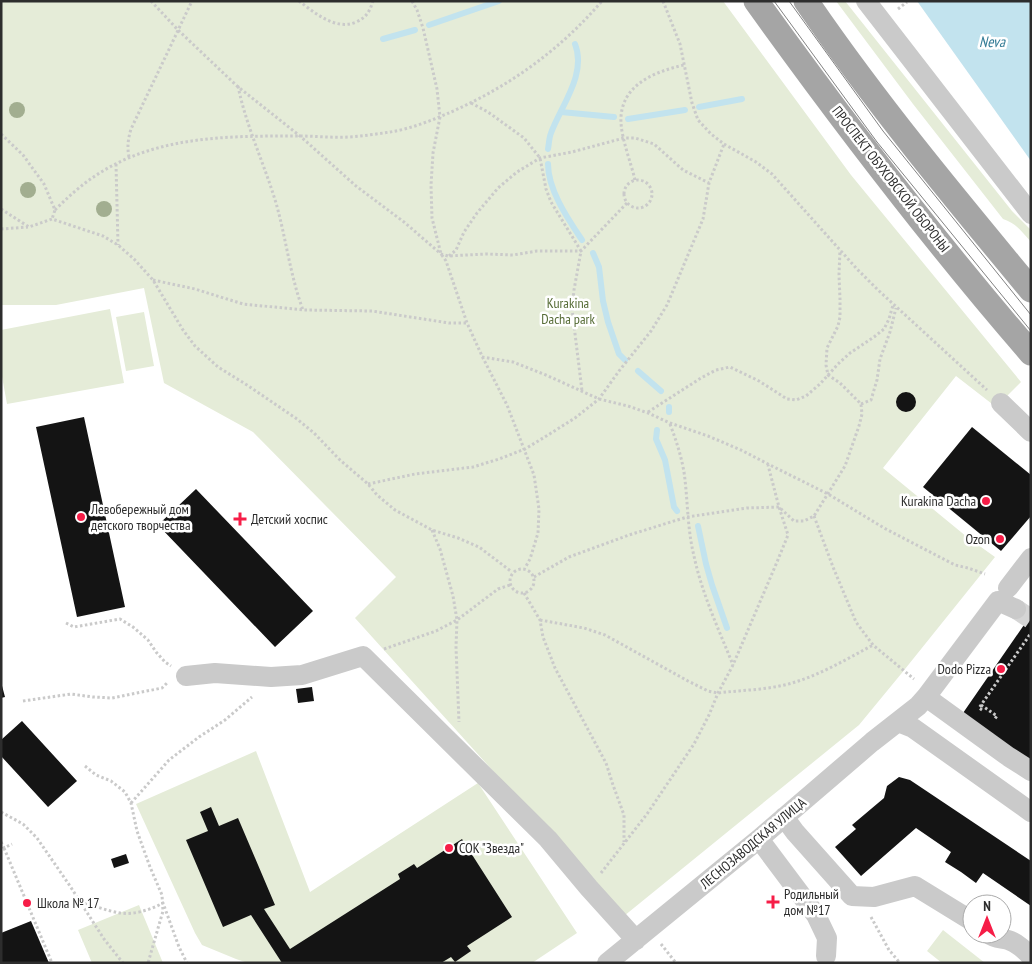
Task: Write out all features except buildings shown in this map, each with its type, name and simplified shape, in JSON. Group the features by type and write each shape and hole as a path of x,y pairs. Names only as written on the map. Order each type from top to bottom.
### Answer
{"main road":[{"name":"ПРОСПЕКТ ОБУХОВСКОЙ ОБОРОНЫ","path":"756,1 917,215 1031,354"},
{"path":"806,1 949,192 1031,290"}],"street":[{"path":"866,1 1031,214"},
{"path":"1008,263 1031,276"},
{"path":"1000,403 1031,432"},
{"path":"1008,588 1031,558"},
{"name":"ЛЕСНОЗАВОДСКАЯ УЛИЦА","path":"607,963 759,839 872,742 918,706 998,601 1016,609"},
{"path":"186,676 214,673 271,677 302,675 363,656 548,839 636,940"},
{"path":"926,697 1009,757 1031,770"},
{"path":"898,722 913,728 1031,812"},
{"path":"784,817 852,896 874,897 915,886 962,915"},
{"path":"759,839 816,915 827,938 825,960"},
{"path":"1012,941 1031,957"}],"path":[{"path":"151,1 178,30 237,86 300,136 356,186 404,222 447,258 467,323 507,405 534,475 539,509 538,533 530,559 525,568"},
{"path":"129,158 127,150 131,129 192,1"},
{"path":"299,1 322,18 346,26 364,19 370,11 373,1"},
{"path":"412,1 423,28 437,89 440,117 433,153 431,185 432,218 441,254"},
{"path":"52,219 55,210 92,178 116,164 151,149 196,140 224,137 349,137 392,132 440,117 498,88 531,68 588,18 602,1"},
{"path":"663,1 680,44 692,104 698,120 724,144 756,162 772,174 862,274 1000,403"},
{"path":"893,13 907,2"},
{"path":"635,180 621,124 626,100 636,85 650,76 684,65"},
{"path":"237,86 276,204 298,295 304,310"},
{"path":"470,103 488,112 524,138 540,158 546,189 551,202 581,251"},
{"path":"1,134 23,155 44,184 55,210"},
{"path":"447,258 456,250 464,232 498,188 517,172 540,158 572,152 624,138 635,138 654,144 683,170 709,183"},
{"path":"368,484 415,474 473,468 499,459 525,449 548,436 599,399 651,331 667,305 703,219 709,183 724,144"},
{"path":"116,164 118,245"},
{"path":"635,180 646,182 650,186 653,197 647,206 636,209 631,207 624,198 626,187 635,180"},
{"path":"582,391 572,309 581,251 627,203"},
{"path":"1,209 29,227"},
{"path":"1,228 29,227 52,219 103,236 118,245 153,280 183,330 195,346 218,367 277,404 303,424 395,510 432,530 479,547 512,572"},
{"path":"534,577 569,557 629,535 687,517 747,508 779,507 794,521 804,521 814,516 845,466 862,414 861,404 840,383 828,375 826,365 827,348 838,326 840,317 840,250"},
{"path":"447,258 487,254 513,255 537,251 581,251"},
{"path":"153,280 194,289 243,304 304,310 372,311 449,323 467,323"},
{"path":"648,413 716,370 730,367 759,381 787,399 796,400 806,396 850,353 884,329 895,306"},
{"path":"861,404 871,400 878,380 880,358 890,332 895,306"},
{"path":"482,356 513,362 599,399 648,413 670,424 708,436 741,450 828,494 884,528 955,565 986,574"},
{"path":"670,424 684,471 687,517 694,557 712,614 733,665"},
{"path":"589,888 647,814 694,744 733,665 777,562 788,535 768,464"},
{"path":"814,516 856,622 873,645 914,679"},
{"path":"432,530 440,549 453,596 457,620 457,686 461,755"},
{"path":"518,568 525,568 530,571 534,577 534,584 530,590 524,593 515,592 510,585 509,578 512,572 518,568"},
{"path":"363,656 436,631 457,620 498,590 510,585"},
{"path":"524,593 540,620 543,637 555,668 606,763 612,785 624,815 624,844"},
{"path":"66,624 74,627 120,619 148,640 165,662 186,676"},
{"path":"540,620 584,628 605,635 688,680 718,693 792,683 829,668 873,645"},
{"path":"981,710 979,708 1031,633"},
{"path":"23,701 71,694 112,698 162,688 167,683 186,676"},
{"path":"131,802 169,760 225,720 269,684 271,677"},
{"path":"981,705 997,716 994,720"},
{"path":"85,766 96,775 111,780 125,792 131,802 137,831 162,895 163,912 148,963"},
{"path":"1,812 23,824 37,838 104,939 123,963"},
{"path":"1,842 52,963"},
{"path":"4,848 12,844"},
{"path":"852,896 874,919 888,950 900,963"},
{"path":"80,902 120,913 141,912 153,909 163,903"},
{"path":"163,903 187,963"},
{"path":"662,946 676,963"}],"green space":[{"name":"Kurakina Dacha park","path":"1,1 723,1 851,175 1021,382 996,407 956,376 883,468 967,537 995,557 859,725 624,916 355,618 396,577 253,432 164,383 144,288 56,305 1,305"},
{"path":"836,1 845,1 1012,211 1031,230 1031,242 1015,225 1003,219 913,104"},
{"path":"110,309 124,383 7,404 1,371 1,330"},
{"path":"144,312 154,366 126,371 116,317"},
{"name":"СОК \"Звезда\"","path":"256,751 310,892 478,783 577,933 532,963 248,963 202,945 136,804"},
{"path":"139,905 163,963 92,963 78,930"},
{"path":"943,930 985,963 942,963 927,951"}],"water":[{"name":"Neva","path":"917,1 1031,1 1031,161"}],"waterway":[{"path":"429,25 499,1"},
{"path":"383,39 415,30"},
{"path":"548,149 551,133 571,90 578,67 578,55 575,44"},
{"path":"699,107 742,99"},
{"path":"628,119 685,110"},
{"path":"561,112 614,117"},
{"path":"548,164 551,184 555,194 582,240"},
{"path":"593,253 599,267 603,301 608,322 619,354 625,360"},
{"path":"638,371 661,391"},
{"path":"669,407 669,412"},
{"path":"657,430 656,439 665,460 674,507 677,511"},
{"path":"698,526 706,564 727,628"}],"tunnel":[{"path":"1016,609 1031,619"}],"tram line":[{"path":"774,1 877,142 1031,331"},
{"path":"789,1 883,131 1031,315"}],"place":[{"name":"Kurakina Dacha","path":"986,501"},
{"name":"Левобережный дом детского творчества","path":"81,517"},
{"name":"Детский хоспис","path":"240,519"},
{"name":"Ozon","path":"1000,539"},
{"name":"Dodo Pizza","path":"1001,669"},
{"name":"СОК \"Звезда\"","path":"449,848"},
{"name":"Родильный дом №17","path":"773,902"},
{"name":"Школа № 17","path":"27,903"}]}
